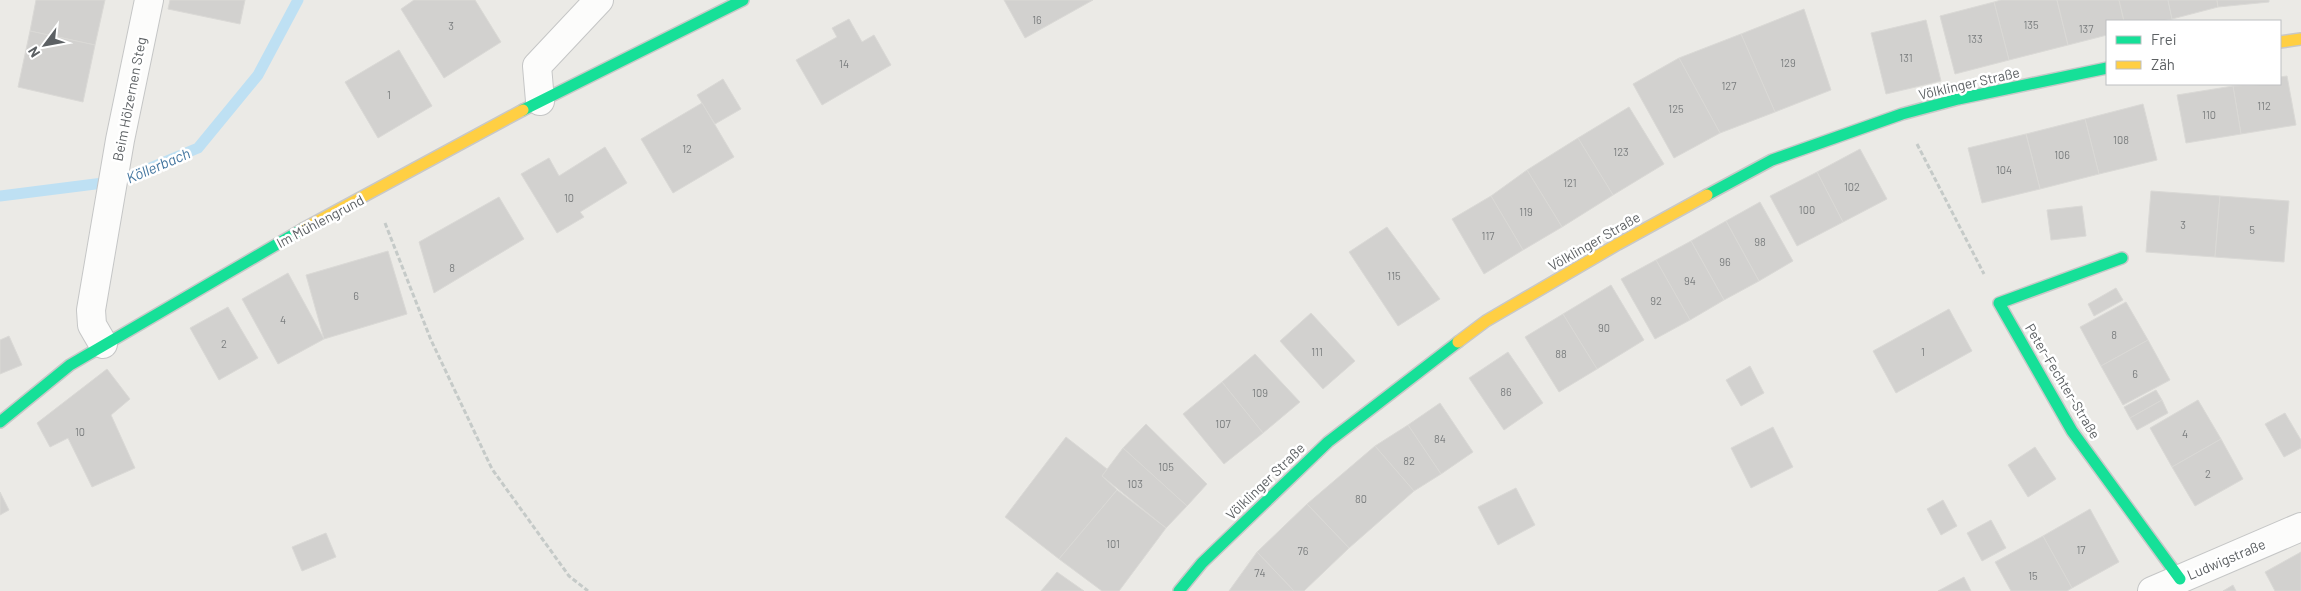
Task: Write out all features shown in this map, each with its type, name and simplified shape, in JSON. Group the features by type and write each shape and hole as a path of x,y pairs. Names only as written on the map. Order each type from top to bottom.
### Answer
{"street":[{"name":"Beim Hölzernen Steg","path":"103,344 92,325 91,310 120,140 149,0"},
{"path":"540,101 537,66 599,0"},
{"name":"Im Mühlengrund","path":"0,422 70,365 281,241 373,193 540,101 743,0"},
{"path":"2281,42 2301,39"},
{"name":"Völklinger Straße","path":"1179,591 1202,563 1328,442 1486,322 1618,244 1772,160 1902,114 1958,99 2106,68"},
{"path":"1999,303 2122,258"},
{"name":"Peter-Fechter-Straße","path":"1999,303 2072,430 2180,578"},
{"name":"Ludwigstraße","path":"2152,591 2301,527"}],"path":[{"path":"1902,114 1999,303"},
{"path":"373,193 431,340 492,469 569,576 588,591"}],"building":[{"path":"36,0 105,0 95,45 30,31"},
{"path":"170,0 245,0 240,24 168,9"},
{"path":"414,0 475,0 501,42 444,78 401,9"},
{"path":"1004,0 1093,0 1025,38"},
{"path":"2001,0 2057,0 2068,45 2009,60 1994,2"},
{"path":"2057,0 2119,0 2124,20 2106,20 2106,35 2068,45"},
{"path":"2119,0 2168,0 2172,19 2124,20"},
{"path":"2168,0 2217,0 2218,7 2172,19"},
{"path":"2217,0 2269,0 2269,2 2218,7"},
{"path":"1994,2 2009,60 1955,74 1940,16"},
{"path":"1804,9 1831,90 1775,112 1741,34"},
{"path":"849,19 862,42 874,35 891,65 822,105 796,60 837,37 832,28"},
{"path":"1926,20 1941,81 1886,94 1871,33"},
{"path":"30,31 95,45 83,102 18,87"},
{"path":"1741,34 1775,112 1720,133 1679,58"},
{"path":"399,50 432,106 378,138 345,82"},
{"path":"1679,58 1720,133 1674,158 1633,84"},
{"path":"2287,76 2296,125 2241,134 2233,86 2281,85 2281,77"},
{"path":"723,79 741,109 715,124 697,95"},
{"path":"2233,86 2241,134 2186,143 2177,95"},
{"path":"702,103 734,157 673,193 641,139"},
{"path":"2143,104 2157,160 2099,174 2085,119"},
{"path":"1629,107 1664,164 1613,195 1578,138"},
{"path":"2085,119 2099,174 2040,189 2026,134"},
{"path":"2026,134 2040,189 1982,203 1968,148"},
{"path":"1578,138 1613,195 1562,227 1527,170"},
{"path":"605,147 627,183 580,212 584,217 557,233 521,174 549,158 559,176"},
{"path":"1860,149 1887,199 1843,222 1817,172"},
{"path":"1527,170 1562,227 1523,250 1491,196"},
{"path":"1817,172 1843,222 1797,246 1770,196"},
{"path":"2151,191 2220,196 2215,257 2146,252"},
{"path":"1491,196 1523,250 1484,274 1452,219"},
{"path":"2220,196 2289,201 2284,262 2215,257"},
{"path":"499,197 524,239 434,293 419,242"},
{"path":"1760,202 1793,261 1759,281 1726,221"},
{"path":"2082,206 2086,236 2051,240 2047,210"},
{"path":"1726,221 1759,281 1724,300 1691,241"},
{"path":"1387,227 1440,299 1398,326 1349,252"},
{"path":"1691,241 1724,300 1690,320 1656,260"},
{"path":"388,251 407,314 324,339 306,275"},
{"path":"1656,260 1690,320 1655,339 1621,279"},
{"path":"288,273 324,339 278,364 242,299"},
{"path":"1611,285 1644,340 1597,369 1563,314"},
{"path":"2116,288 2123,300 2094,316 2088,304"},
{"path":"2126,302 2148,340 2101,366 2080,327"},
{"path":"228,307 258,358 219,380 190,328"},
{"path":"1949,309 1972,351 1896,393 1873,351"},
{"path":"1311,313 1355,361 1323,389 1280,341"},
{"path":"1563,314 1597,369 1559,392 1525,337"},
{"path":"9,336 22,365 0,374 0,340"},
{"path":"2148,340 2170,380 2123,405 2101,366"},
{"path":"1508,352 1543,403 1504,430 1469,378"},
{"path":"1255,354 1300,402 1263,433 1222,382"},
{"path":"1750,366 1764,393 1741,406 1726,380"},
{"path":"107,369 130,399 111,415 135,468 92,487 68,438 50,447 37,423"},
{"path":"1222,382 1263,433 1224,464 1183,414"},
{"path":"2156,390 2162,400 2130,418 2124,407"},
{"path":"2162,400 2168,413 2137,430 2130,418"},
{"path":"2198,400 2221,439 2172,467 2150,428"},
{"path":"1440,403 1473,452 1441,474 1408,425"},
{"path":"2285,413 2301,440 2301,448 2284,457 2265,424"},
{"path":"1146,424 1207,484 1187,506 1123,448"},
{"path":"1408,425 1441,474 1414,491 1375,446"},
{"path":"1773,427 1793,467 1751,488 1731,448"},
{"path":"1066,437 1107,469 1102,476 1117,490 1059,559 1005,517"},
{"path":"2221,439 2243,479 2195,506 2172,467"},
{"path":"1375,446 1414,491 1349,548 1307,504"},
{"path":"2035,447 2056,479 2028,497 2008,465"},
{"path":"1123,448 1187,506 1166,528 1102,476"},
{"path":"1516,488 1535,525 1498,545 1478,507"},
{"path":"1117,490 1166,528 1119,591 1102,591 1059,559"},
{"path":"0,492 9,510 0,515"},
{"path":"1943,500 1957,526 1941,535 1927,509"},
{"path":"1307,504 1349,548 1304,591 1294,591 1257,552"},
{"path":"2090,509 2119,562 2072,588 2043,536"},
{"path":"1991,520 2006,548 1982,561 1967,533"},
{"path":"326,533 336,557 302,571 292,547"},
{"path":"2043,536 2072,588 2067,591 2011,591 1995,562"},
{"path":"1257,552 1294,591 1229,591"},
{"path":"2301,552 2301,591 2275,591 2265,572"},
{"path":"1057,572 1084,591 1041,591"},
{"path":"1964,577 1971,591 1938,591"},
{"path":"2233,585 2236,591 2223,591"}],"waterway":[{"name":"Köllerbach","path":"0,196 119,181 198,148 258,75 298,0"}],"traffic: fast":[{"path":"523,110 743,0"},
{"path":"1707,195 1772,160 1902,114 1958,99 2106,68"},
{"path":"0,422 70,365 303,229"},
{"path":"2122,258 1999,303 2072,431 2180,579"},
{"path":"1179,591 1202,563 1328,442 1458,342"}],"traffic: slow":[{"path":"2281,42 2301,39"},
{"path":"303,229 523,110"},
{"path":"1458,342 1486,321 1618,244 1707,195"}]}
